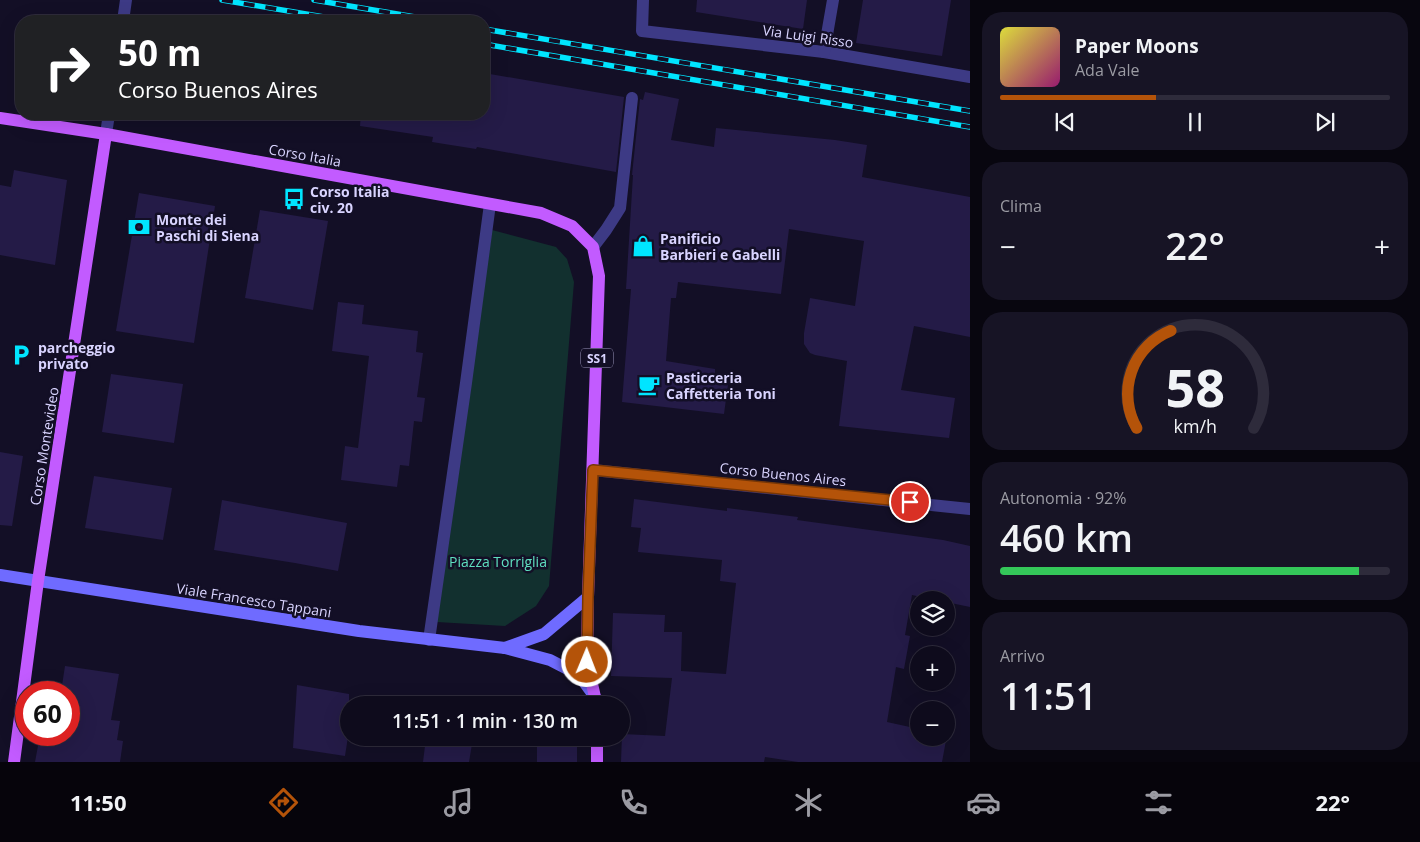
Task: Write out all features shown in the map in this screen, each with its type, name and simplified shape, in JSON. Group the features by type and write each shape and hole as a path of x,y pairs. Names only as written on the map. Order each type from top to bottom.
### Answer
{"main road":[{"name":"Corso Italia","path":"0,118 106,134 541,213 572,226 593,247"},
{"name":"Corso Montevideo","path":"14,762 38,581 106,134"},
{"name":"SS1","path":"593,247 599,276 593,470"},
{"path":"593,470 587,662 595,696"},
{"name":"Viale Francesco Tappani","path":"0,575 359,631 505,648 550,660 579,675 593,696"},
{"name":"Viale Francesco Tappani","path":"505,648 544,634 588,597"},
{"path":"596,762 597,746"}],"street":[{"path":"124,15 126,0"},
{"name":"Via Luigi Risso","path":"643,0 642,31 824,52 970,77"},
{"path":"824,52 833,0"},
{"path":"593,247 620,208 632,98"},
{"path":"106,134 108,120"},
{"path":"430,640 490,204"},
{"name":"Corso Buenos Aires","path":"593,470 970,509"}],"green space":[{"name":"Piazza Torriglia","path":"492,230 556,247 567,259 574,282 549,586 536,606 505,626 437,622"}],"building":[{"path":"697,0 807,0 803,29 696,12"},
{"path":"863,0 951,0 942,56 856,43"},
{"path":"490,74 624,97 616,172 477,147 476,149 432,142 433,137 360,126 360,120 490,120"},
{"path":"645,92 679,99 671,140 714,147 716,128 867,145 862,177 970,197 970,337 914,326 901,390 955,398 949,438 839,426 847,361 810,353 804,344 804,333 810,298 855,306 864,241 789,229 781,294 678,282 676,298 671,298 666,361 715,369 715,375 729,377 724,414 622,402 631,289 626,289 632,175 640,99 643,100"},
{"path":"14,170 67,180 55,265 0,255 0,185 11,187"},
{"path":"139,193 215,206 194,343 116,331"},
{"path":"260,210 328,221 313,310 245,298"},
{"path":"338,302 364,305 362,324 418,331 416,352 423,353 417,397 425,398 422,422 414,421 409,466 400,465 397,487 341,480 345,446 358,448 369,356 332,351"},
{"path":"111,374 183,384 174,443 102,432"},
{"path":"0,452 23,456 12,526 0,525"},
{"path":"94,476 172,488 163,540 85,528"},
{"path":"634,499 727,511 727,508 798,517 797,520 943,540 970,546 970,607 955,604 955,591 910,591 910,606 905,635 910,636 904,669 896,667 887,722 910,727 910,746 945,746 942,762 798,762 765,757 764,762 621,762 622,746 630,746 630,734 665,736 672,678 611,676 613,613 665,615 664,632 682,632 681,671 726,674 736,583 720,581 722,560 638,552 641,528 631,527"},
{"path":"222,500 347,523 338,571 214,550"},
{"path":"65,666 119,674 111,720 120,721 117,740 123,741 120,762 35,762 38,746 80,746 80,681 63,681"},
{"path":"297,685 349,694 349,696 340,696 340,746 347,746 345,756 293,748"},
{"path":"425,746 472,746 469,762 423,762"},
{"path":"537,746 577,746 577,762 537,762"}],"railway":[{"path":"222,0 312,15"},
{"path":"314,0 403,15"},
{"path":"490,30 970,111"},
{"path":"490,45 970,127"}],"place":[{"name":"Corso Italia civ. 20","path":"294,199"},
{"name":"Monte dei Paschi di Siena","path":"139,227"},
{"name":"Panificio Barbieri e Gabelli","path":"643,246"},
{"name":"parcheggio privato","path":"21,355"},
{"name":"Pasticceria Caffetteria Toni","path":"649,385"}],"route":[{"path":"587,662 593,470 910,502"}]}
